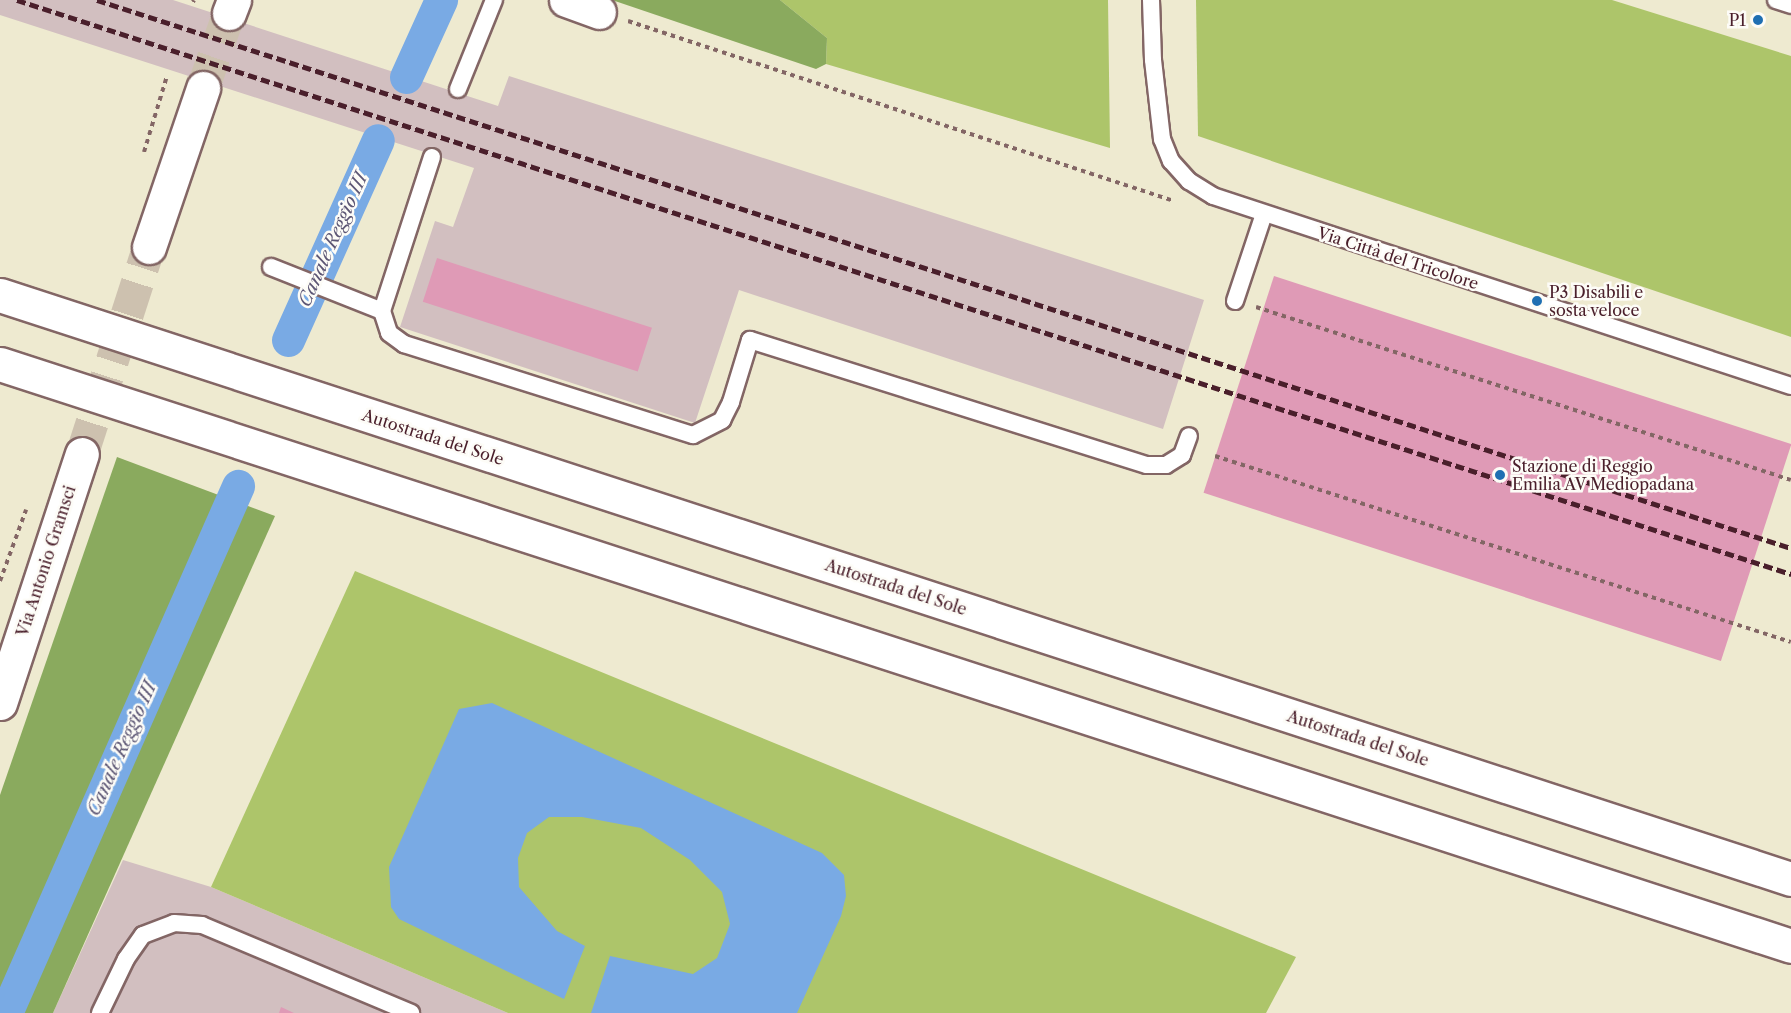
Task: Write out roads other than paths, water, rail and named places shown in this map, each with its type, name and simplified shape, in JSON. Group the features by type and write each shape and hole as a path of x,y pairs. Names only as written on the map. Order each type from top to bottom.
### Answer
{"main road":[{"path":"566,0 599,12"},
{"path":"149,247 202,88"},
{"name":"Autostrada del Sole","path":"0,296 1791,879"},
{"path":"0,364 1791,946"},
{"name":"Via Antonio Gramsci","path":"0,703 82,454"}],"lane":[{"path":"458,89 494,0"},
{"name":"Via Città del Tricolore","path":"1152,0 1157,116 1171,161 1189,181 1214,196 1264,214 1791,387"},
{"path":"1776,0 1791,5"},
{"path":"432,157 382,311 389,333 404,344 693,435 722,420 750,340 1147,465 1166,465 1182,455 1189,436"},
{"path":"1235,301 1264,214"},
{"path":"271,267 382,311"},
{"path":"99,1013 143,935 174,924 202,925 411,1013"}],"water":[{"path":"492,703 822,853 844,875 846,896 841,916 797,1013 591,1013 610,956 693,974 717,958 730,924 722,892 690,860 641,828 582,817 549,817 527,833 518,858 519,887 557,931 585,946 564,999 399,919 391,907 389,867 459,709"}],"waterway":[{"name":"Canale Reggio III","path":"406,77 441,0"},
{"name":"Canale Reggio III","path":"288,340 378,140"},
{"name":"Canale Reggio III","path":"6,1013 238,486"}],"tunnel":[{"path":"203,88 229,13"},
{"path":"82,454 149,247"}],"railway":[{"path":"17,0 1791,574"},
{"path":"97,0 1791,548"}],"place":[{"name":"P1","path":"1758,20"},
{"name":"P3 Disabili e sosta veloce","path":"1537,301"},
{"name":"Stazione di Reggio Emilia AV Mediopadana","path":"1500,475"}]}
